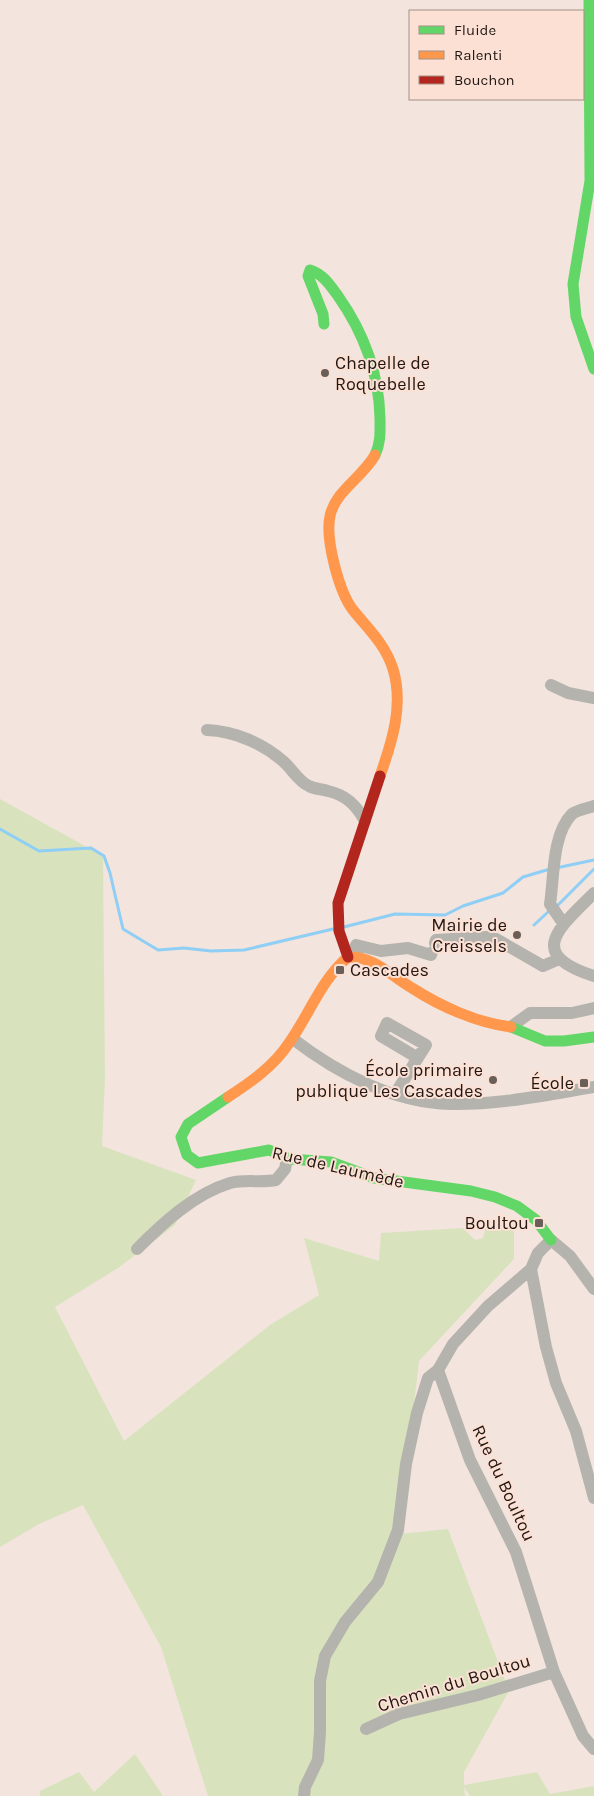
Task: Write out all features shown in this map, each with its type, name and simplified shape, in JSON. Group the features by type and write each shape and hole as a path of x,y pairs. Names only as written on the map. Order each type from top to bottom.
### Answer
{"street":[{"path":"589,0 589,191 572,287 576,317 594,369"},
{"path":"324,324 323,314 308,276 310,270 317,271 354,316 364,337 376,372 380,407 380,435 377,451 363,472 335,503 330,513 329,526 342,585 350,606 383,645 396,684 397,726 392,746 338,903 339,927 352,956"},
{"path":"551,685 568,693 594,698"},
{"path":"208,730 224,731 266,749 284,762 308,786 334,792 348,799 357,808 365,821"},
{"path":"563,923 550,904 558,839 564,825 574,813 594,806"},
{"path":"594,893 563,923 554,938 555,952 559,959 577,970 594,976"},
{"path":"559,959 543,966 496,939 486,937 436,940 431,955 408,948 381,951 356,945 352,956 337,968 295,1041 363,1083 395,1094 448,1104 472,1104 535,1097 594,1087"},
{"path":"352,956 372,961 412,989 432,999 499,1026 512,1026 530,1014 572,1013 594,1008"},
{"path":"512,1026 519,1032 544,1041 570,1042 594,1037"},
{"name":"Rue de Laumède","path":"295,1041 270,1066 188,1124 182,1137 182,1145 187,1155 198,1163 266,1150 275,1151 287,1159 310,1158 328,1161 362,1174 393,1182 475,1191 521,1210 538,1223 551,1240"},
{"path":"395,1094 418,1058"},
{"path":"137,1250 169,1218 213,1191 231,1183 276,1180 285,1169 287,1159"},
{"path":"304,1796 305,1787 318,1760 320,1681 325,1656 345,1622 378,1582 398,1530 406,1464 417,1413 428,1378 438,1370 453,1344 488,1306 531,1269 538,1253 551,1240 570,1256 594,1289"},
{"path":"531,1269 551,1365 576,1431 594,1498"},
{"name":"Rue du Boultou","path":"438,1370 470,1460 516,1552 554,1672 583,1736 594,1749"},
{"name":"Chemin du Boultou","path":"366,1729 399,1714 478,1695 554,1672"}],"green space":[{"path":"0,799 103,856 105,1079 102,1146 196,1180 175,1225 118,1268 55,1307 124,1441 270,1325 319,1295 304,1238 379,1261 381,1233 463,1228 475,1240 483,1238 487,1220 514,1228 514,1259 419,1361 399,1534 448,1529 509,1691 464,1772 464,1785 537,1772 550,1794 594,1786 594,1796 470,1796 464,1787 465,1796 208,1796 161,1647 83,1505 39,1524 0,1547"},
{"path":"135,1754 163,1796 40,1796 40,1791 79,1772 94,1792"}],"waterway":[{"path":"0,829 39,851 91,848 104,856 110,873 123,929 158,950 184,948 211,951 244,950 333,929"},
{"path":"556,868 594,860"},
{"path":"344,927 395,914 445,915 463,906 503,893 523,877 550,869"},
{"path":"558,905 594,869"},
{"path":"534,925 548,912"}],"traffic: fast":[{"path":"589,0 590,181 573,284 576,317 594,369"},
{"path":"324,324 323,314 308,276 310,270 322,277 338,296 355,324 368,354 377,385 379,401 380,437 375,455"},
{"path":"511,1027 545,1041 564,1041 594,1037"},
{"path":"228,1097 188,1124 181,1137 187,1155 198,1163 269,1150 290,1159 331,1162 374,1178 471,1191 495,1197 517,1206 536,1220 551,1240"}],"traffic: slow":[{"path":"375,455 337,499 330,516 329,526 334,565 343,591 353,610 386,652 396,683 397,710 395,723 389,750 380,776"},
{"path":"228,1097 262,1073 283,1051 330,976 348,957 374,963 423,995 459,1013 485,1022 511,1027"}],"traffic: jam":[{"path":"348,957 339,931 338,903 380,776"}],"place":[{"name":"Chapelle de Roquebelle","path":"325,373"},
{"name":"Mairie de Creissels","path":"517,935"},
{"name":"Cascades","path":"340,970"},
{"name":"École primaire publique Les Cascades","path":"493,1080"},
{"name":"École","path":"584,1083"},
{"name":"Boultou","path":"539,1223"}]}
